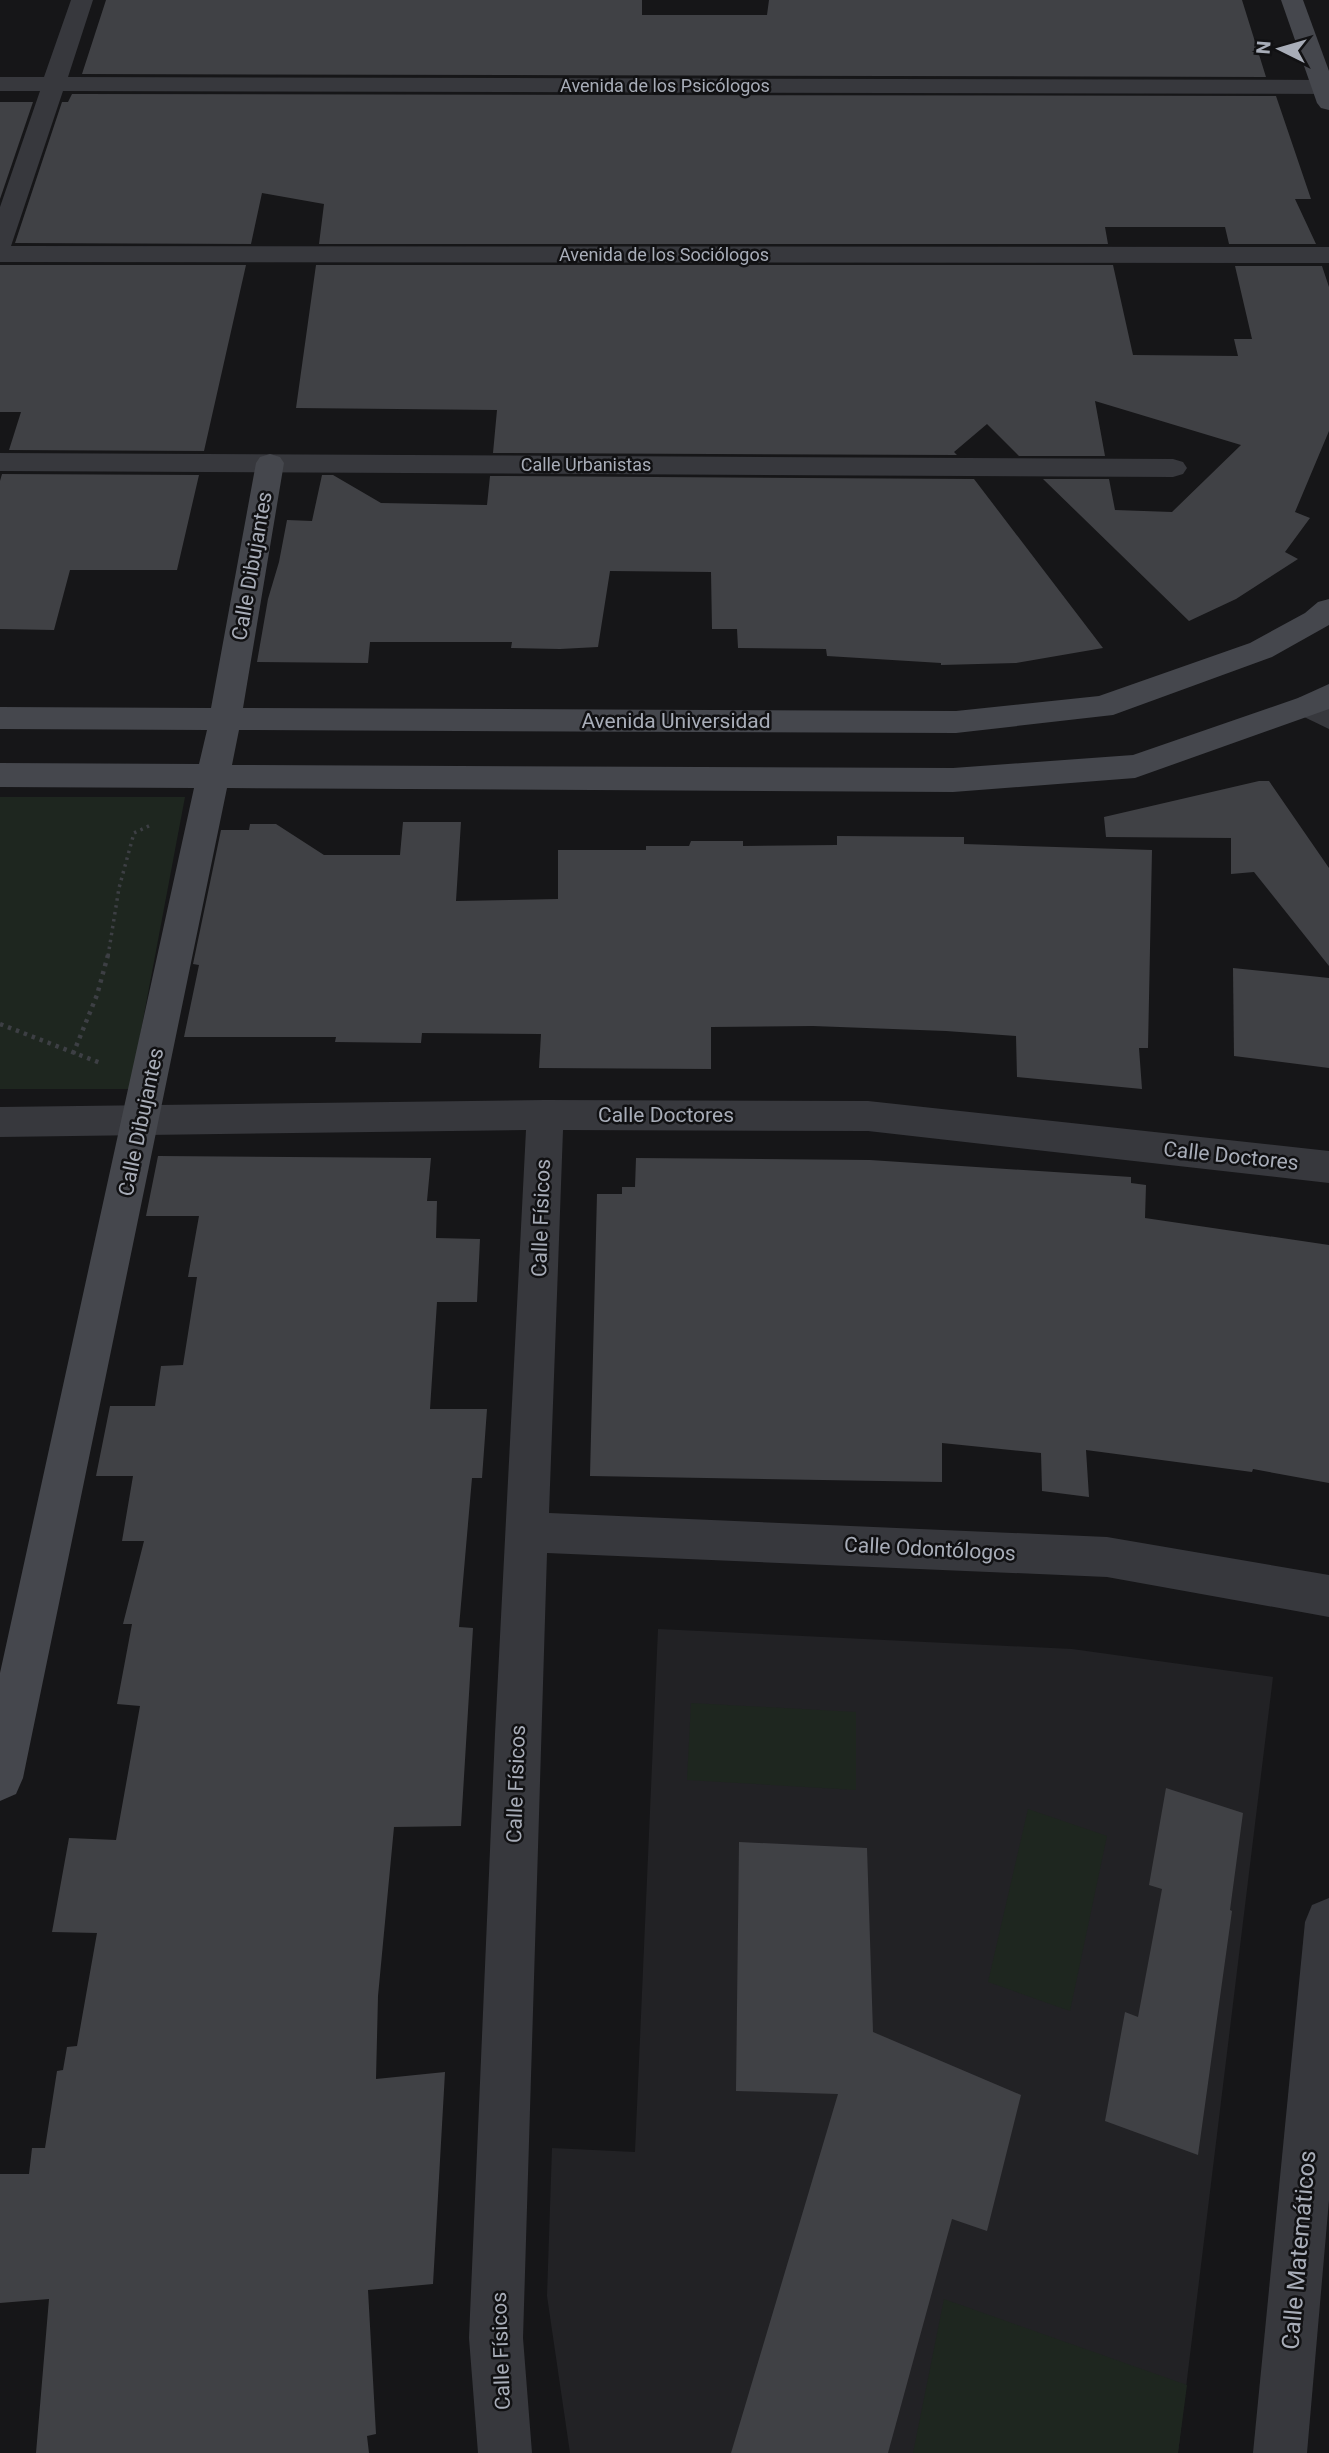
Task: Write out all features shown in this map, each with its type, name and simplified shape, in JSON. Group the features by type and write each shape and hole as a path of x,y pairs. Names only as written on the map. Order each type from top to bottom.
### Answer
{"street":[{"path":"0,244 82,0"},
{"path":"1292,0 1327,92"},
{"name":"Avenida de los Psicólogos","path":"0,84 1327,92"},
{"name":"Avenida de los Sociólogos","path":"0,254 1329,255"},
{"name":"Calle Urbanistas","path":"0,462 1172,468"},
{"name":"Calle Dibujantes","path":"0,1778 142,1121 225,719 270,463"},
{"name":"Avenida Universidad","path":"0,718 956,722 1102,707 1261,650 1316,620 1329,609"},
{"path":"0,775 953,779 1135,766 1322,707"},
{"name":"Calle Doctores","path":"0,1122 545,1115 868,1116 1329,1167"},
{"name":"Calle Físicos","path":"505,2453 496,2337 518,1734 545,1115"},
{"name":"Calle Odontólogos","path":"528,1532 1107,1557 1329,1596"},
{"name":"Calle Matemáticos","path":"1280,2453 1329,1922"}],"path":[{"path":"73,1054 97,995 109,951 119,888 134,833 162,819"},
{"path":"0,1024 105,1065"}],"shaded area":[{"path":"0,797 185,797 130,1089 0,1089"},
{"path":"658,1629 1072,1649 1273,1677 1178,2453 570,2453 547,2296 552,2148 635,2152"},
{"path":"691,1703 856,1712 856,1790 687,1780"},
{"path":"1028,1809 1107,1836 1070,2011 988,1982"},
{"path":"944,2299 1187,2385 1178,2453 913,2453"}],"building":[{"path":"106,0 642,0 642,15 767,15 769,0 1242,0 1266,77 82,74"},
{"path":"72,94 1276,96 1311,199 1295,199 1316,244 1229,244 1225,227 1105,227 1108,244 319,244 324,204 262,193 251,244 15,243 62,102 68,102"},
{"path":"0,102 33,102 0,199"},
{"path":"0,265 246,265 204,451 9,450 21,412 0,412"},
{"path":"316,265 1113,265 1133,355 1238,356 1234,339 1252,339 1235,266 1322,266 1329,287 1329,431 1295,512 1310,518 1285,552 1298,559 1236,599 1189,621 1043,479 1109,479 1115,510 1172,512 1241,445 1095,401 1105,456 1019,456 987,424 954,452 957,455 493,453 497,410 296,408"},
{"path":"2,474 199,475 177,570 70,570 54,630 0,629"},
{"path":"322,475 333,475 381,503 487,505 490,476 974,479 1103,648 1016,663 941,665 827,656 826,649 738,648 737,629 712,629 711,572 610,571 598,647 511,648 512,642 370,642 368,663 257,662 268,599 287,520 312,521"},
{"path":"1259,781 1269,781 1329,868 1329,966 1254,872 1231,874 1231,838 1106,837 1104,817"},
{"path":"403,822 461,822 456,901 558,899 558,850 646,850 646,846 689,846 691,841 743,841 743,846 837,845 837,836 964,837 964,844 1152,850 1148,1048 1139,1048 1142,1089 1017,1077 1016,1036 946,1031 813,1026 711,1027 711,1069 539,1068 541,1034 422,1033 421,1043 335,1042 336,1037 184,1037 199,965 193,964 221,830 249,830 250,824 276,824 324,855 400,855"},
{"path":"1233,968 1329,978 1329,1068 1234,1056"},
{"path":"158,1156 431,1158 427,1201 437,1201 436,1238 480,1239 477,1302 437,1302 430,1409 487,1409 482,1478 472,1478 459,1627 473,1628 461,1826 394,1827 378,1996 376,2079 445,2072 433,2284 368,2290 376,2434 367,2436 369,2453 36,2453 49,2299 0,2303 0,2174 29,2174 32,2148 45,2148 57,2071 63,2070 67,2047 77,2046 97,1933 52,1932 69,1838 116,1840 140,1706 117,1704 132,1624 123,1624 144,1541 122,1541 133,1476 96,1476 110,1406 155,1406 161,1366 183,1365 197,1277 188,1277 199,1216 146,1216"},
{"path":"636,1158 870,1160 1131,1177 1131,1183 1146,1185 1145,1218 1329,1245 1329,1483 1253,1469 1252,1472 1086,1450 1089,1497 1042,1491 1041,1453 942,1443 942,1482 590,1476 597,1194 622,1194 622,1187 635,1187"},
{"path":"1166,1788 1243,1813 1198,2155 1105,2121 1125,2012 1138,2017 1162,1889 1149,1885"},
{"path":"739,1842 867,1848 873,2032 1021,2095 987,2231 952,2219 888,2453 731,2453 838,2094 736,2091"}]}
